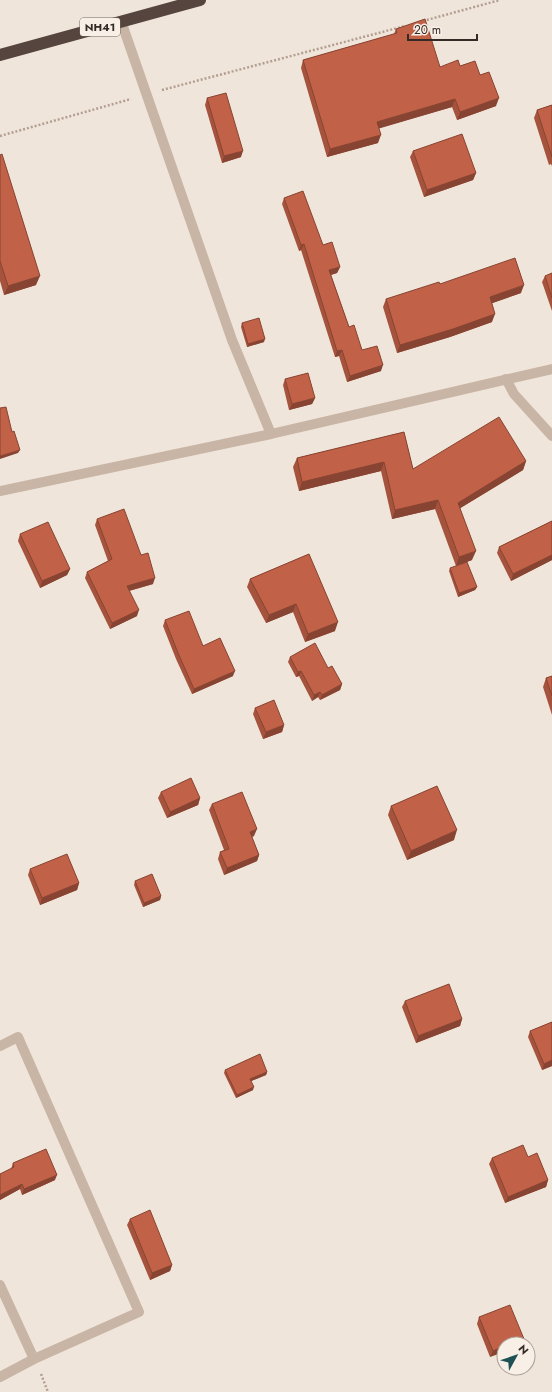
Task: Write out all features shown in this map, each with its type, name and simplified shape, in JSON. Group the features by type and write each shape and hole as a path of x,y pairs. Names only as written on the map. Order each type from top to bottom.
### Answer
{"highway":[{"name":"NH41","path":"0,55 200,0"}],"street":[{"path":"121,21 232,340 271,434"},
{"path":"0,491 271,434 552,369"},
{"path":"506,379 514,394 552,436"},
{"path":"0,1046 18,1037 139,1312 34,1359 0,1377"},
{"path":"0,1285 34,1359"}],"path":[{"path":"418,22 500,0"},
{"path":"0,136 147,94 410,24"}],"building":[{"path":"425,19 440,67 458,60 460,66 475,61 480,75 489,72 499,98 460,112 455,99 377,122 381,135 330,149 303,60 397,33 396,29"},
{"path":"226,93 243,151 224,156 207,98"},
{"path":"552,105 552,157 537,110"},
{"path":"462,134 476,173 427,190 413,151"},
{"path":"2,154 40,276 8,286 0,261 0,155"},
{"path":"303,191 323,245 332,242 340,267 329,270 349,327 354,325 362,350 377,346 383,365 350,376 342,350 337,351 304,244 301,245 284,198"},
{"path":"515,258 524,285 490,297 495,314 453,329 400,345 386,299 439,282 440,284"},
{"path":"552,273 552,298 545,276"},
{"path":"259,318 265,339 248,344 242,323"},
{"path":"308,373 315,398 292,404 285,379"},
{"path":"6,407 12,432 14,431 20,450 0,456 0,408"},
{"path":"499,417 526,461 458,503 476,551 459,557 438,500 395,510 384,462 302,482 297,458 404,432 413,469"},
{"path":"124,509 141,555 148,553 155,578 127,586 139,610 112,623 87,572 112,559 97,519"},
{"path":"552,521 552,555 513,574 499,547"},
{"path":"48,522 70,569 42,581 20,534"},
{"path":"309,554 338,622 308,634 296,604 269,615 250,579"},
{"path":"467,562 477,587 459,593 450,568"},
{"path":"189,611 203,646 220,638 235,671 194,689 165,620"},
{"path":"315,643 328,668 332,666 342,684 322,695 320,692 314,695 301,671 298,672 290,657"},
{"path":"552,676 552,696 546,678"},
{"path":"274,700 284,725 266,732 255,708"},
{"path":"191,778 200,798 170,812 161,792"},
{"path":"437,786 457,830 411,851 391,806"},
{"path":"242,792 257,829 250,832 259,855 227,868 220,852 229,849 212,804"},
{"path":"67,854 79,883 42,898 30,869"},
{"path":"152,874 161,896 144,903 135,881"},
{"path":"449,984 462,1019 418,1036 405,1001"},
{"path":"552,1022 552,1060 544,1064 530,1031"},
{"path":"260,1054 267,1072 250,1079 254,1087 237,1095 225,1070"},
{"path":"523,1145 528,1157 537,1153 548,1180 508,1197 492,1158"},
{"path":"46,1149 57,1175 24,1189 22,1184 0,1195 0,1174 14,1167 13,1163"},
{"path":"150,1210 172,1265 152,1273 130,1219"},
{"path":"510,1305 523,1336 496,1336 496,1350 493,1351 479,1317"}]}
